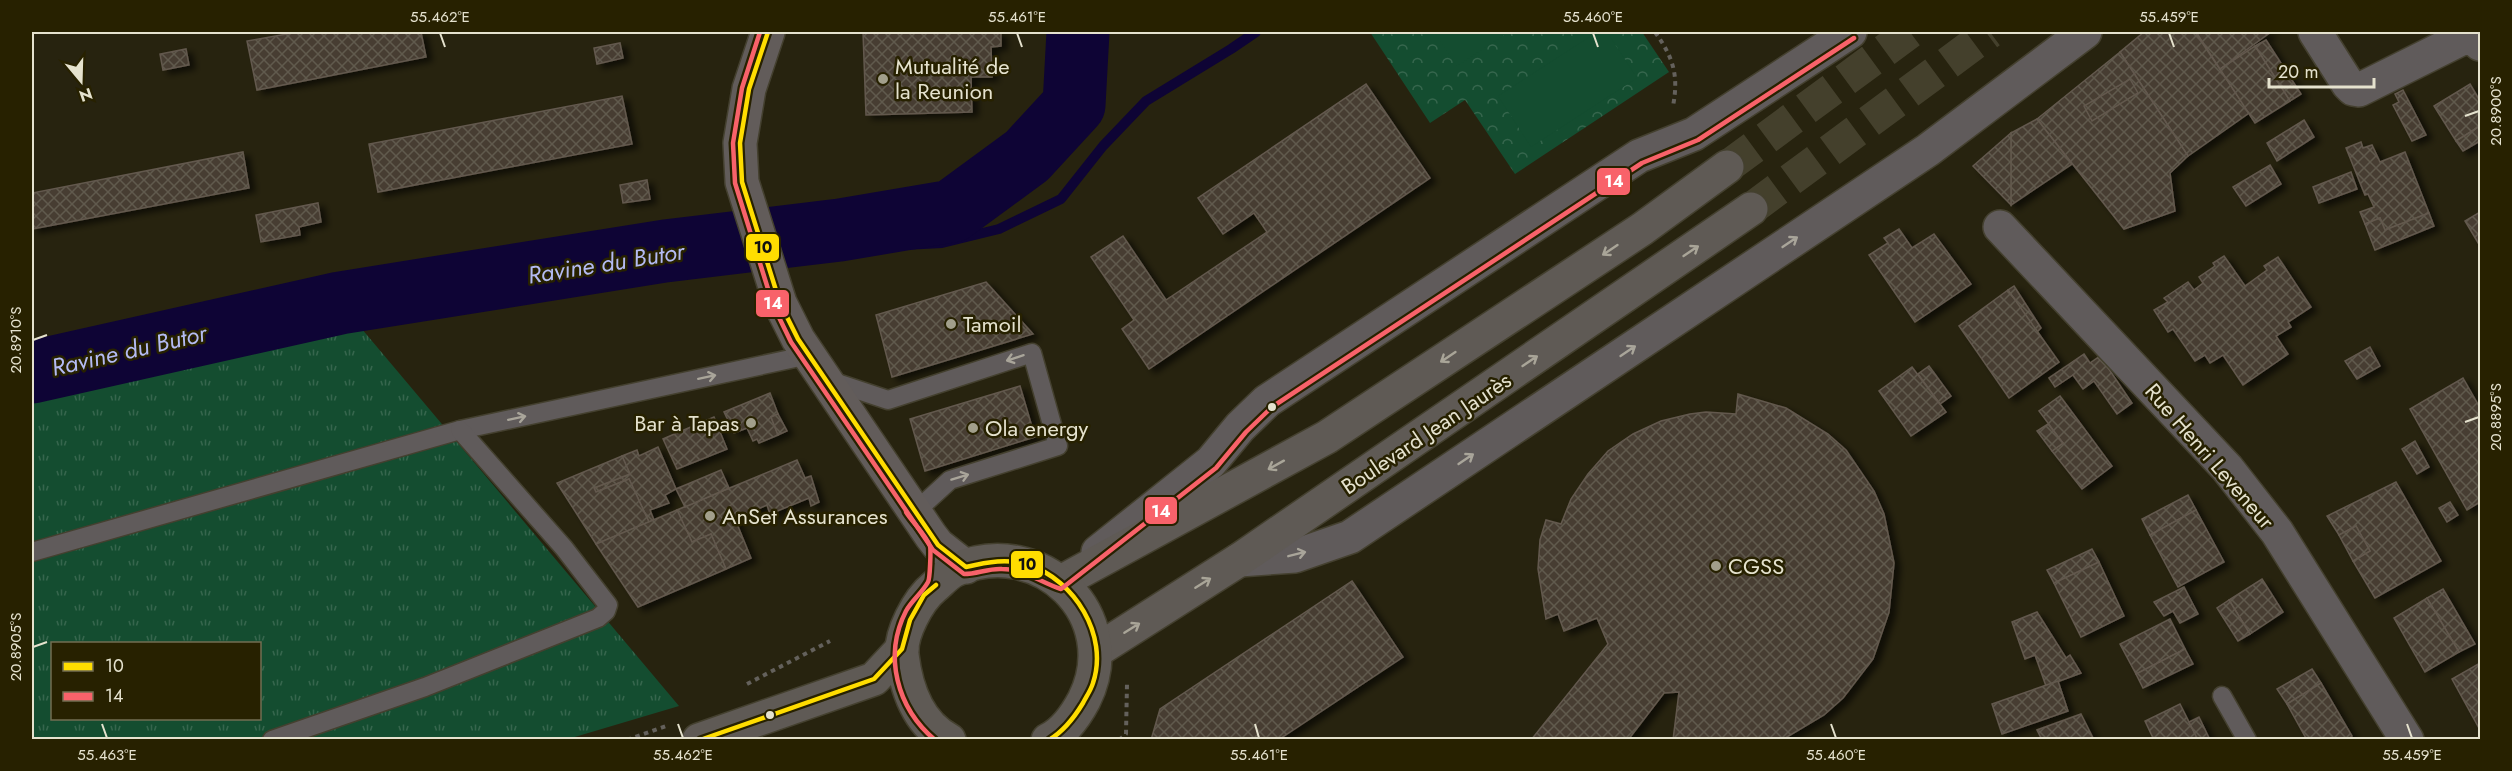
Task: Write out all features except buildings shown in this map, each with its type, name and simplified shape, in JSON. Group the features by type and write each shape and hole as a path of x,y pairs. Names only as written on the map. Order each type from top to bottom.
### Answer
{"main road":[{"path":"1061,582 1327,437 1642,229 1726,167"},
{"name":"Boulevard Jean Jaurès","path":"1096,651 1239,560 1752,209"},
{"path":"942,738 912,701 904,676 902,649 910,620 924,595 954,570 980,562 1004,560 1038,568 1061,582 1083,606 1091,627 1096,651 1093,682 1076,728 1048,740"},
{"path":"699,740 874,680 902,649"}],"street":[{"path":"768,32 749,89 740,143 742,182 780,303 817,367 938,545 966,567"},
{"path":"1061,582 1211,462 1240,427 1267,401 1639,156 1694,134 1850,32"},
{"path":"1239,560 1295,556 1350,537 1928,150 2085,32"},
{"path":"2315,32 2348,84 2358,90 2463,38 2475,39 2481,44"},
{"name":"Rue Henri Leveneur","path":"2000,227 2227,468 2277,532 2407,740"},
{"path":"936,585 938,545"}],"lane":[{"path":"32,552 460,430 817,367 888,400 1032,353 1058,446 950,480 915,512"},
{"path":"272,740 425,687 598,618 606,611 608,605 564,548 460,430"},
{"path":"2222,696 2247,740"}],"path":[{"path":"1655,32 1666,47 1673,63 1677,87 1666,145"},
{"path":"1119,740 1126,734"}],"green space":[{"path":"1370,32 1642,32 1669,72 1515,174 1465,100 1430,123"},
{"path":"1434,32 1509,32 1457,66"},
{"path":"1597,32 1607,32 1637,78 1531,147 1498,96"},
{"path":"340,303 679,706 568,739 32,739 32,372"}],"waterway":[{"name":"Ravine du Butor","path":"32,372 340,303 665,251 840,230 952,211 1027,156 1074,105 1078,32"},
{"path":"840,230 904,245 942,243 999,229 1061,199 1103,146 1146,101 1256,32"}],"tunnel":[{"path":"1727,167 1910,32"},
{"path":"1751,209 1990,32"}],"transit line":[{"name":"14","path":"760,32 742,88 733,143 735,183 773,305 791,342 933,550 964,574 992,569 1010,570 1026,574 1061,589 1216,468 1246,432 1272,407 1642,163 1698,140 1854,38"},
{"name":"10","path":"768,32 749,89 740,143 742,182 780,303 798,339 938,545 966,567 1005,561 1029,565 1045,572 1073,596 1084,612 1092,629 1096,646 1097,665 1093,683 1072,719 1049,740"},
{"name":"14","path":"906,512 930,546 930,570 928,582 908,607 899,628 895,646 895,663 903,697 911,713 935,740"},
{"name":"10","path":"700,740 874,679 902,649 910,620 924,595 936,585"}],"place":[{"name":"Mutualité de la Reunion","path":"883,79"},
{"name":"Tamoil","path":"951,324"},
{"name":"Bar à Tapas","path":"751,423"},
{"name":"Ola energy","path":"973,428"},
{"name":"AnSet Assurances","path":"710,516"},
{"name":"CGSS","path":"1716,566"}]}
